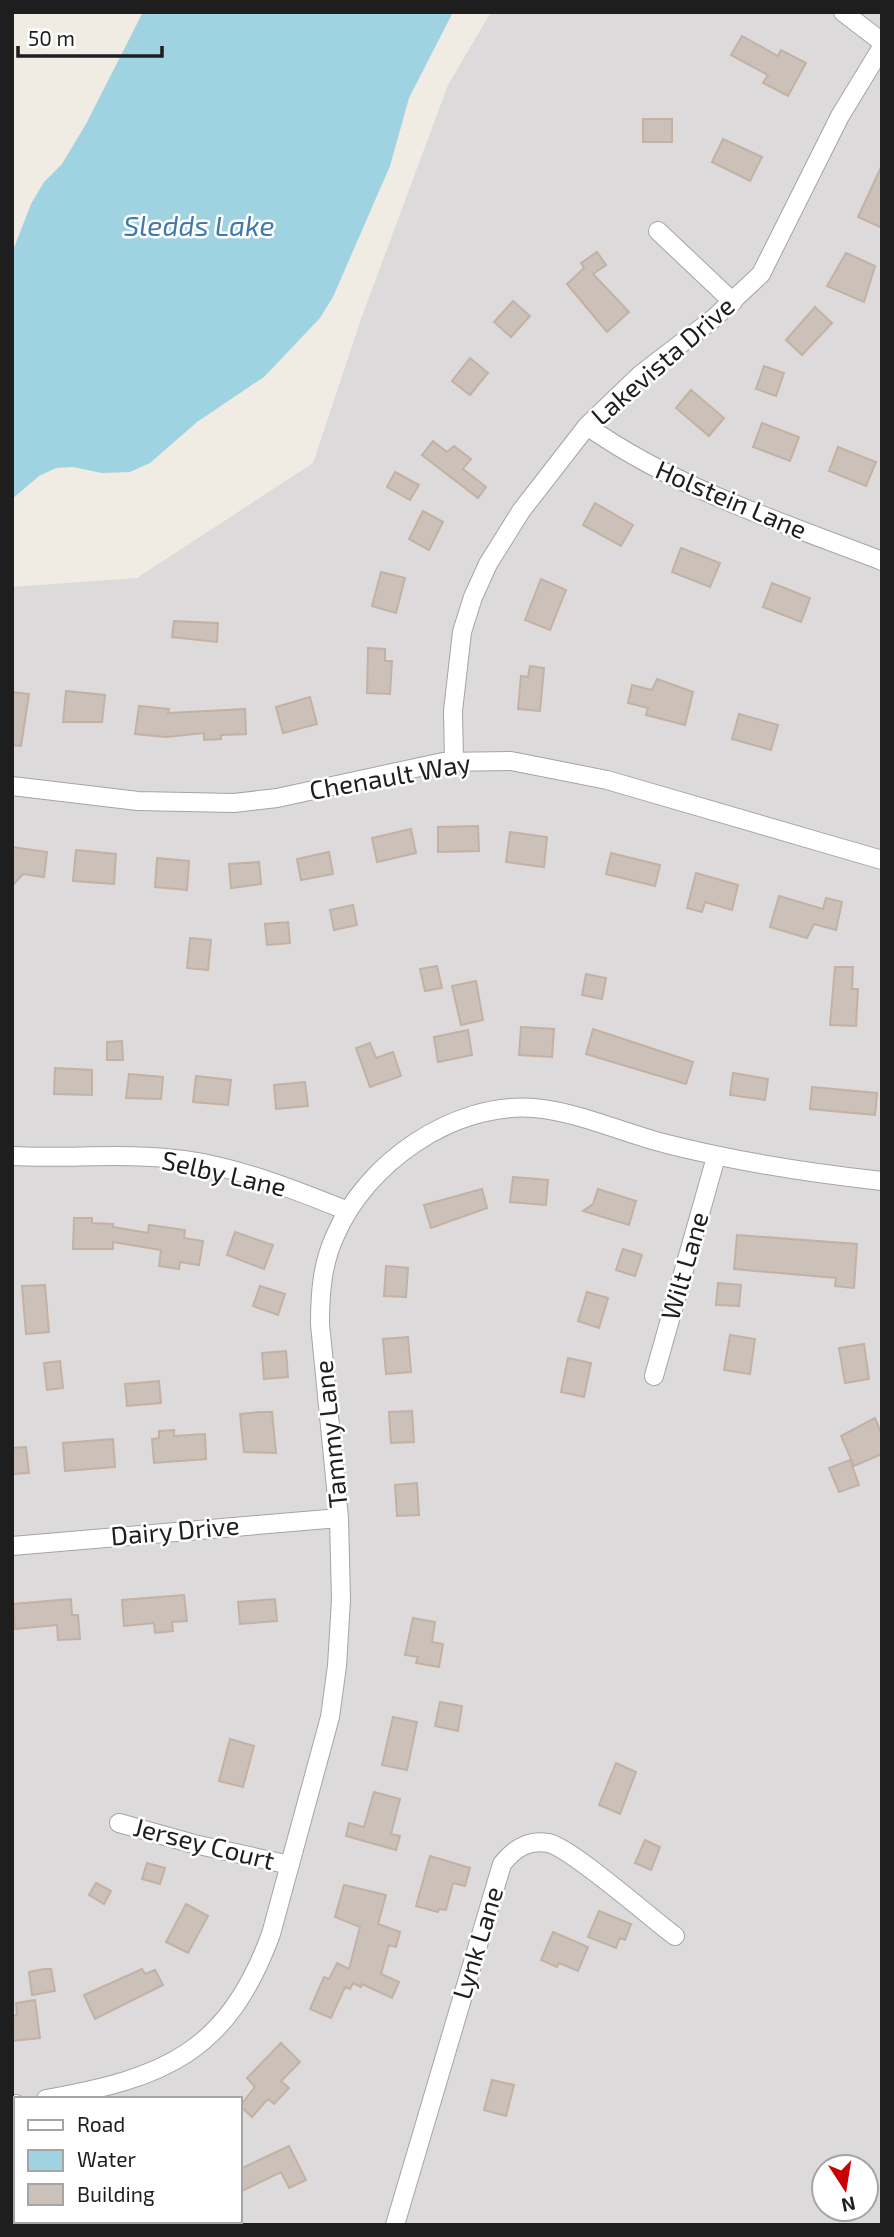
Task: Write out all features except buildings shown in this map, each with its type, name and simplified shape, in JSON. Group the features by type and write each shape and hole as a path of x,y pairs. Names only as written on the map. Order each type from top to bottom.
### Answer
{"street":[{"path":"843,12 882,44"},
{"name":"Lakevista Drive","path":"454,761 456,671 462,632 472,597 488,564 521,511 587,426 640,375 733,302 761,274 840,116 882,44"},
{"path":"659,231 733,302"},
{"name":"Holstein Lane","path":"587,426 627,454 663,473 882,561"},
{"name":"Chenault Way","path":"12,786 138,802 234,803 277,798 454,761 511,761 607,780 882,860"},
{"name":"Tammy Lane","path":"56,2097 131,2082 185,2055 208,2036 228,2014 261,1960 330,1717 337,1666 341,1600 339,1518 320,1324 320,1294 335,1235 348,1210 372,1181 419,1141 448,1124 499,1109 533,1108 566,1113 716,1157 811,1173 882,1181"},
{"name":"Selby Lane","path":"12,1156 144,1156 185,1160 290,1188 348,1210"},
{"name":"Wilt Lane","path":"654,1376 716,1157"},
{"name":"Dairy Drive","path":"12,1546 339,1518"},
{"name":"Jersey Court","path":"119,1823 194,1844 290,1865"},
{"name":"Lynk Lane","path":"395,2225 502,1864 511,1853 536,1842 561,1847 675,1936"}],"shaded area":[{"path":"491,12 882,12 882,2225 12,2225 12,587 137,578 313,463 361,319 448,85"}],"water":[{"name":"Sledds Lake","path":"143,12 453,12 409,98 390,166 333,297 320,318 264,377 197,422 150,463 130,472 102,473 73,467 56,468 39,476 12,499 12,253 31,204 44,182 62,164 86,124"}]}
